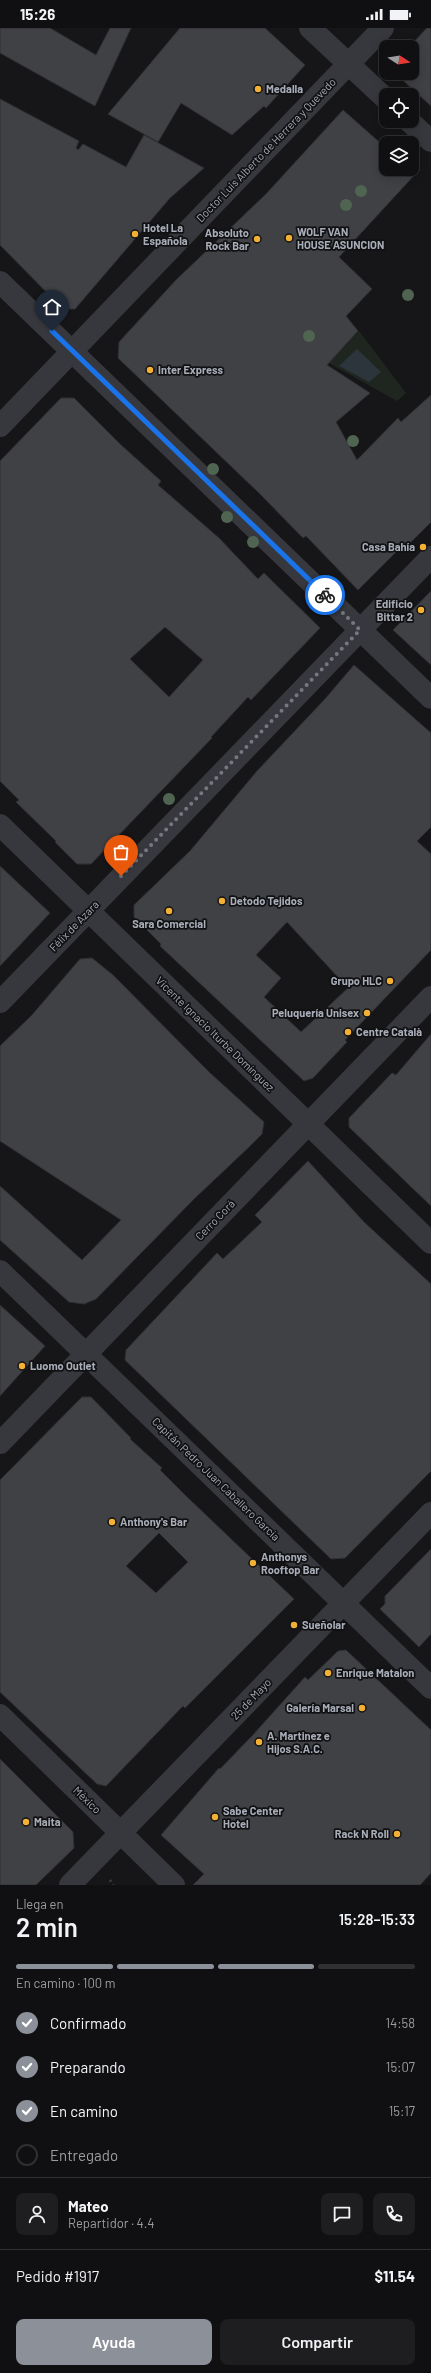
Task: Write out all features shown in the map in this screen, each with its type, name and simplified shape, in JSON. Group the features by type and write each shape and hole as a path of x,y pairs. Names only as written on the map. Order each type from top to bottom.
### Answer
{"street":[{"path":"310,28 379,93"},
{"name":"Doctor Luis Alberto de Herrera y Quevedo","path":"0,426 383,28"},
{"path":"417,128 431,141"},
{"path":"0,282 431,698"},
{"name":"Félix de Azara","path":"0,1002 431,557"},
{"name":"Vicente Ignacio Iturbe Domínguez","path":"0,825 431,1243"},
{"name":"Cerro Corá","path":"0,1443 431,997"},
{"name":"Capitán Pedro Juan Caballero García","path":"0,1271 431,1688"},
{"name":"25 de Mayo","path":"70,1885 431,1513"},
{"name":"México","path":"0,1716 174,1885"}],"path":[{"path":"109,1878 113,1885"}],"shaded area":[{"path":"359,331 406,393 397,401 329,363"},
{"path":"357,349 381,372 369,382 339,366"}],"building":[{"path":"0,28 50,28 96,55 110,28 131,28 95,106 0,53"},
{"path":"180,28 265,28 305,65 266,108 264,106 232,135 181,103 158,142 108,114"},
{"path":"427,28 431,28 431,106 419,95 419,88 411,88 403,80 419,80 419,40 416,40"},
{"path":"0,99 79,141 76,148 78,150 83,144 126,167 144,135 204,168 170,198 75,309 63,309 0,245"},
{"path":"343,110 379,142 379,176 414,176 339,257 372,289 346,316 358,331 327,365 370,393 336,422 357,460 398,418 401,422 431,395 431,522 409,544 406,542 358,590 306,536 303,538 259,493 118,358 119,342 176,280 266,194"},
{"path":"61,398 74,398 120,444 161,481 158,485 219,538 258,579 264,573 320,628 251,700 248,697 211,737 212,738 91,864 77,864 16,802 19,800 0,781 0,461","holes":["165,627 203,660 169,697 130,659"]},
{"name":"Edificio Bittar 2","path":"431,591 431,665 393,630"},
{"path":"354,665 431,733 431,827 417,841 431,854 431,950 345,1040 347,1042 313,1078 304,1081 160,946 161,944 134,917 134,905 190,851 257,771 325,699","holes":["287,922 348,988 301,1032 264,997 281,978 256,955"]},
{"path":"0,866 50,913 0,966"},
{"path":"92,958 113,975 209,1072 264,1122 262,1134 194,1199 96,1299 84,1304 69,1302 0,1240 0,1186 82,1260 121,1220 0,1141 0,1046 32,1015 80,959"},
{"path":"431,1034 431,1206 349,1127 349,1118 392,1073 396,1075"},
{"path":"308,1161 364,1222 431,1284 431,1471 345,1558 331,1559 125,1360 126,1350 217,1253 223,1259 262,1222 255,1215"},
{"path":"0,1305 45,1346 0,1396"},
{"path":"82,1397 91,1397 131,1438 130,1439 162,1468 160,1470 185,1495 294,1599 185,1708 183,1706 106,1786 97,1784 0,1692 0,1480","holes":["159,1533 188,1562 156,1593 126,1566"]},
{"path":"431,1549 431,1634 419,1647 380,1609 385,1604 385,1596"},
{"path":"346,1650 431,1730 431,1873 420,1885 193,1885 204,1874 161,1835 219,1768 220,1769 252,1736 305,1677 308,1680 338,1651"},
{"path":"0,1759 73,1832 74,1848 36,1885 0,1885"}],"way so far":[{"path":"121,876 360,630 325,595"}],"place":[{"name":"Medalla","path":"258,89"},
{"name":"Hotel La Española","path":"135,234"},
{"name":"WOLF VAN HOUSE ASUNCION","path":"289,238"},
{"name":"Absoluto Rock Bar","path":"257,239"},
{"name":"Inter Express","path":"150,370"},
{"name":"Casa Bahía","path":"423,547"},
{"name":"Edificio Bittar 2","path":"421,610"},
{"name":"Detodo Tejidos","path":"222,901"},
{"name":"Sara Comercial","path":"169,911"},
{"name":"Grupo HLC","path":"390,981"},
{"name":"Peluquería Unisex","path":"367,1013"},
{"name":"Centre Català","path":"348,1032"},
{"name":"Luomo Outlet","path":"22,1366"},
{"name":"Anthony's Bar","path":"112,1522"},
{"name":"Anthonys Rooftop Bar","path":"253,1563"},
{"name":"Sueñolar","path":"294,1625"},
{"name":"Enrique Matalon","path":"328,1673"},
{"name":"Galería Marsal","path":"362,1708"},
{"name":"A. Martinez e Hijos S.A.C.","path":"259,1742"},
{"name":"Sabe Center Hotel","path":"215,1817"},
{"name":"Maita","path":"26,1822"},
{"name":"Rack N Roll","path":"397,1834"}],"route":[{"path":"52,331 325,595"}]}
